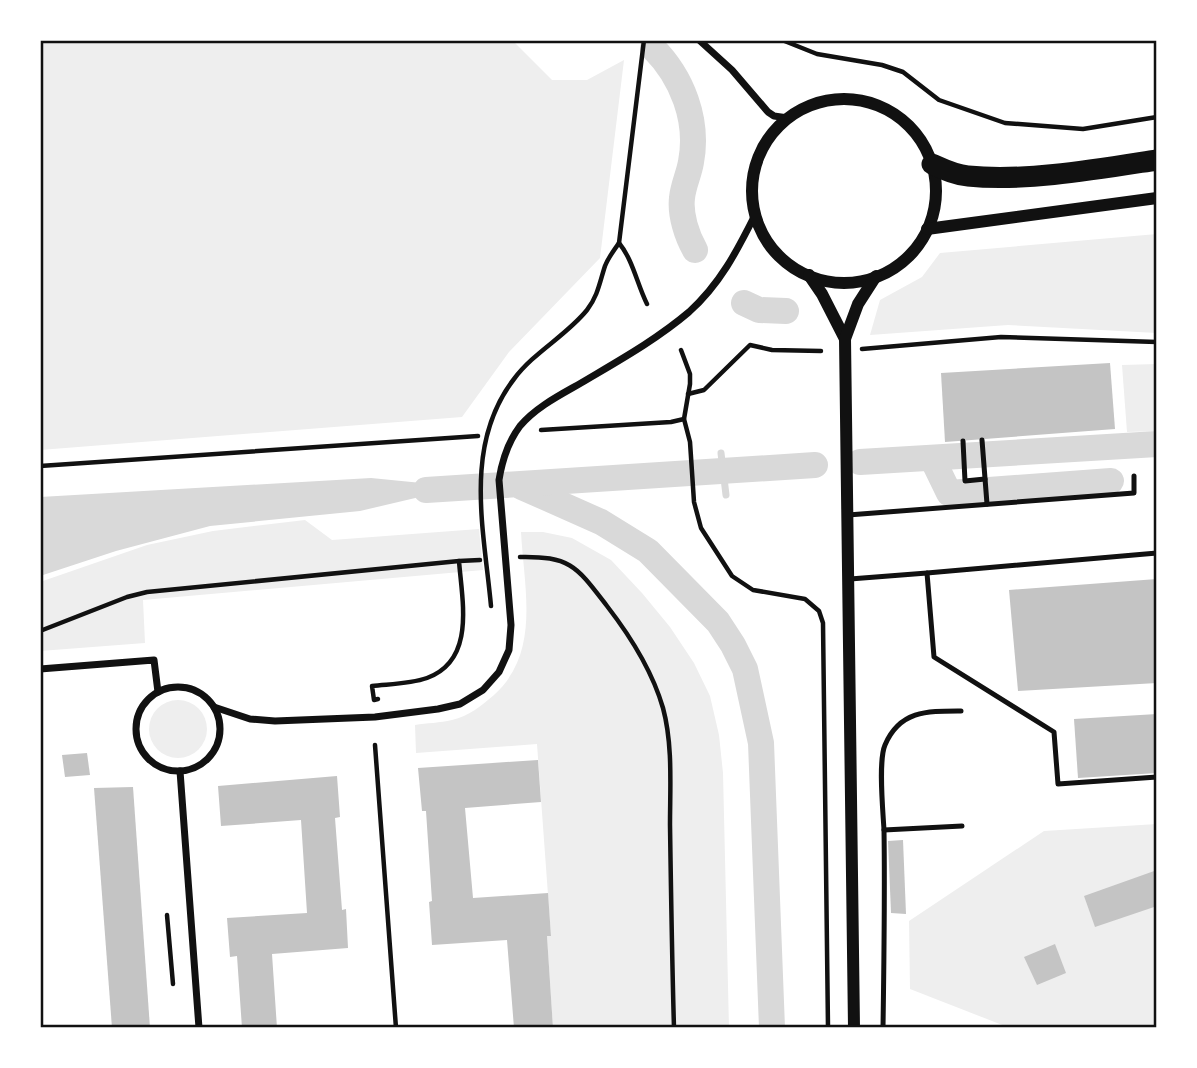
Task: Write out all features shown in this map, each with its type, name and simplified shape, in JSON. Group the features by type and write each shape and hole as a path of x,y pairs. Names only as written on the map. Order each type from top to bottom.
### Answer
{"highway":[{"path":"932,164 966,176 993,176 1033,175 1157,160"}],"street":[{"path":"699,40 732,70 768,112 774,116 788,118"},
{"path":"847,99 870,102 891,111 909,125 923,143 932,164 936,197 927,229 907,258 876,276 844,283 808,275 790,265 774,250 761,231 755,215 753,181 758,159 769,139 788,118 824,101 847,99"},
{"path":"927,229 1157,198"},
{"path":"214,707 250,719 275,721 375,717 460,704 483,690 499,672 509,650 511,625 500,497 501,464 519,428 540,408 641,347 690,310 723,277 755,215"},
{"path":"808,275 822,294 845,339"},
{"path":"854,1028 845,339 858,304 876,276"},
{"path":"40,669 154,660 158,692"},
{"path":"174,687 187,687 204,695 214,707 220,723 216,747 205,762 180,771 169,770 154,764 142,751 136,737 136,724 142,706 158,692 174,687"},
{"path":"180,771 199,1028"}],"lane":[{"path":"982,440 987,503"},
{"path":"963,441 965,481 985,479"},
{"path":"848,515 1135,493 1135,476"},
{"path":"850,579 1157,553"},
{"path":"927,573 934,657 1054,732 1058,784 1157,777"},
{"path":"883,1028 882,754 892,732 900,723 919,712 961,711"},
{"path":"884,830 962,826"}],"path":[{"path":"487,429 496,405 514,379 534,356 586,312 598,289 605,266 619,243 644,40"},
{"path":"782,40 817,54 882,65 903,72 939,100 1005,123 1083,129 1157,117"},
{"path":"619,243 627,253 647,304"},
{"path":"862,349 1001,337 1157,342"},
{"path":"688,394 704,390 750,345 772,350 821,351"},
{"path":"681,350 690,374 684,419 690,442 694,502 701,528 732,576 753,590 805,599 819,611 823,623 828,1028"},
{"path":"541,429 684,419"},
{"path":"40,466 478,436"},
{"path":"520,557 547,556 571,566 582,575 617,618 648,667 664,710 669,757 674,1028"},
{"path":"40,631 127,597 147,592 480,559"},
{"path":"385,699 374,699 372,686 427,678 447,665 457,654 463,623 458,561"},
{"path":"375,745 396,1028"},
{"path":"167,915 173,984"}],"shaded area":[{"path":"40,40 512,40 552,80 587,80 624,60 600,258 509,352 462,417 40,450"},
{"path":"1157,234 1157,333 1008,325 870,335 880,300 922,277 940,253"},
{"path":"1157,364 1157,431 1127,432 1122,365"},
{"path":"371,478 462,487 360,511 210,526 116,551 40,576 40,497"},
{"path":"305,520 332,540 479,529 483,570 143,600 145,643 40,651 40,582 147,545 213,531"},
{"path":"521,532 543,532 572,538 611,560 670,627 694,663 710,696 719,735 723,773 729,1028 553,1028 547,936 551,936 537,744 416,753 415,725 464,716 494,695 509,678 524,640 526,619"},
{"path":"172,700 184,700 199,708 207,723 207,735 199,750 184,758 172,758 157,750 149,735 149,723 157,708"},
{"path":"1157,824 1157,1024 1146,1028 1010,1028 910,989 909,921 1044,831"}],"building":[{"path":"1110,363 1115,429 945,442 941,373"},
{"path":"1157,579 1157,683 1018,691 1009,590"},
{"path":"1157,714 1157,773 1078,778 1074,719"},
{"path":"87,753 90,775 65,777 62,755"},
{"path":"538,760 541,802 465,808 473,898 548,893 551,936 547,936 553,1028 514,1028 507,940 432,945 426,811 422,811 418,768"},
{"path":"337,776 340,817 335,818 342,910 346,909 348,948 272,954 277,1028 242,1028 237,956 230,957 227,918 307,913 301,820 221,826 218,786"},
{"path":"133,787 150,1028 112,1028 94,788"},
{"path":"903,840 906,914 891,913 888,841"},
{"path":"1157,870 1157,906 1095,927 1084,896"},
{"path":"1055,944 1066,973 1037,985 1024,957"}],"waterway":[{"path":"653,48 680,86 690,115 693,146 682,211 695,250"},
{"path":"744,303 759,310 786,311"},
{"path":"860,462 1157,444"},
{"path":"721,453 726,495"},
{"path":"932,458 949,493 1111,481"},
{"path":"426,490 815,465"},
{"path":"522,487 601,522 648,551 718,622 745,669 761,743 772,1028"}]}
